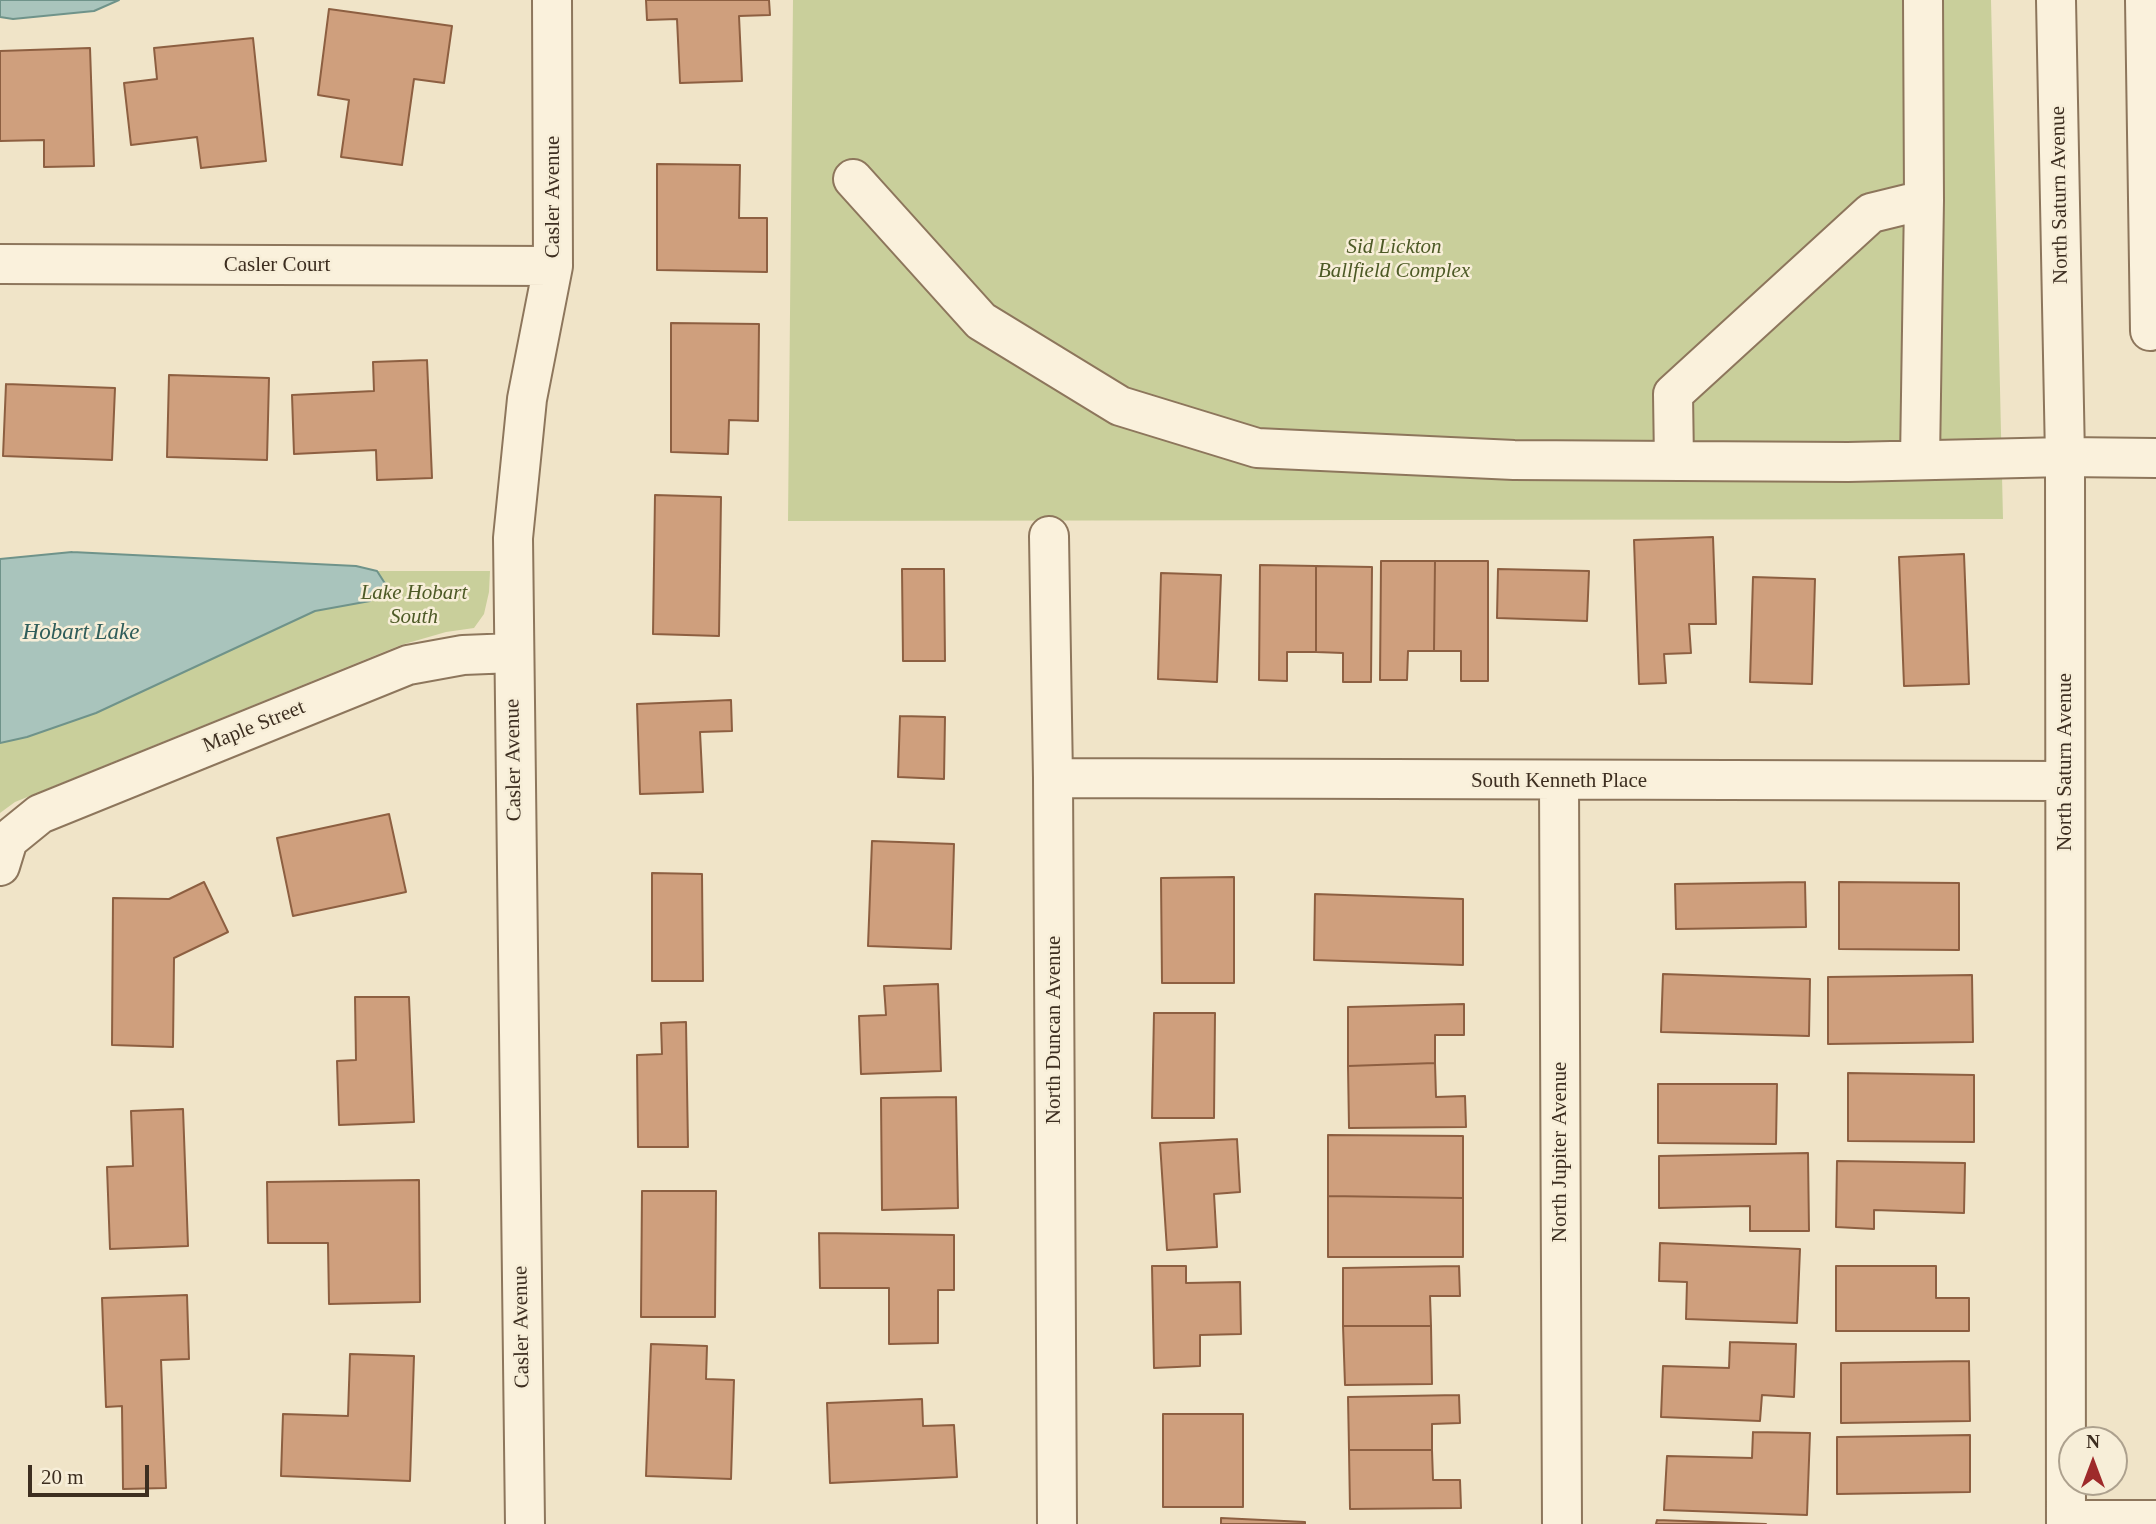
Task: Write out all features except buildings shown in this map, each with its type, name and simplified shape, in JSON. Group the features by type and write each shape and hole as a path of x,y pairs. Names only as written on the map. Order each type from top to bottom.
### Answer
{"street":[{"name":"Casler Avenue","path":"525,1524 513,538 527,399 553,266 552,0"},
{"path":"1920,460 1924,200 1923,0"},
{"name":"North Saturn Avenue","path":"2056,0 2065,457 2066,1522"},
{"path":"2145,0 2150,331"},
{"path":"853,179 981,321 1120,406 1257,448 1514,460 2156,458"},
{"path":"1674,461 1673,394 1871,213 1924,200"},
{"name":"Casler Court","path":"0,264 553,266"},
{"name":"North Duncan Avenue","path":"1049,536 1057,1524"},
{"name":"Maple Street","path":"4,853 40,814 408,665 463,655 513,653"},
{"name":"South Kenneth Place","path":"1053,778 2065,781"},
{"name":"North Jupiter Avenue","path":"1559,781 1562,1524"},
{"path":"2066,1522 2156,1520"}],"green space":[{"name":"Sid Lickton Ballfield Complex","path":"793,0 1991,0 2003,519 788,521"},
{"name":"Lake Hobart South","path":"377,571 490,571 484,614 474,628 446,632 401,645 15,802 0,813 0,743 27,737 96,713 315,611 370,601 386,585"}],"water":[{"path":"0,0 119,0 94,11 13,19 0,17"},
{"name":"Hobart Lake","path":"72,552 356,566 377,571 386,585 370,601 315,611 96,713 27,737 0,743 0,559"}]}
